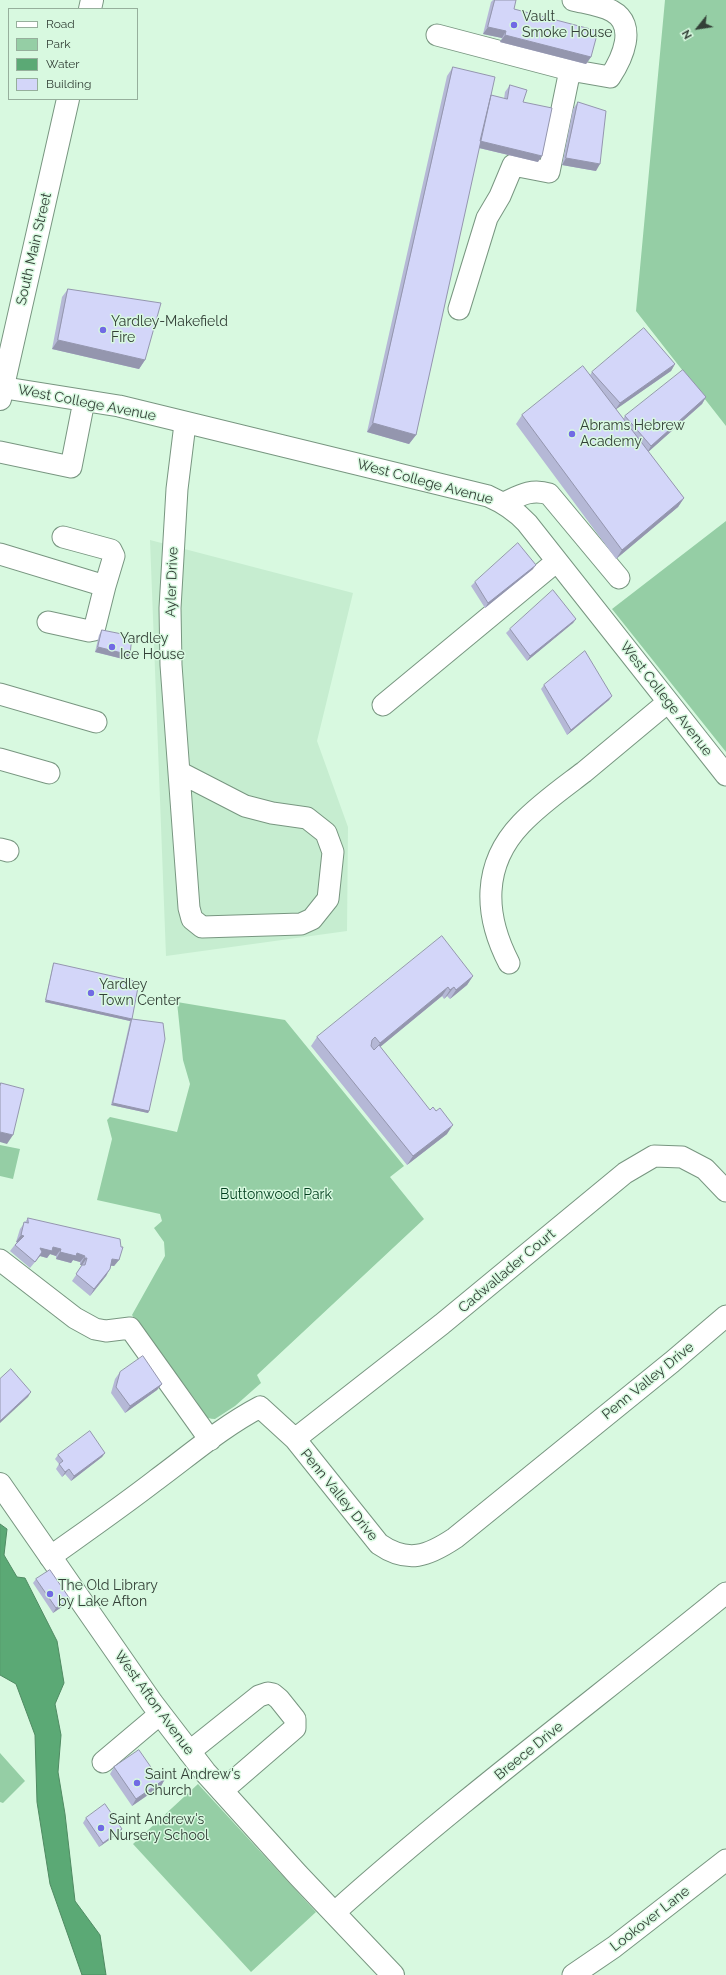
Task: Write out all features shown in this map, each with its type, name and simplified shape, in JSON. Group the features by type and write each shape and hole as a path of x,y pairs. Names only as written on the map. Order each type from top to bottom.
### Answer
{"main road":[{"name":"South Main Street","path":"1,391 68,100"},
{"name":"West Afton Avenue","path":"0,1484 160,1714 189,1752 222,1791 393,1975"}],"street":[{"path":"437,35 570,70 610,76 620,61 627,35 622,19 612,11 573,0"},
{"path":"459,309 487,218 500,196 513,165 549,172 570,70"},
{"name":"West College Avenue","path":"1,391 119,406 185,424 357,463 488,496 504,503 519,515 557,561 726,776"},
{"path":"0,452 70,467 84,401"},
{"name":"Ayler Drive","path":"179,772 245,806 272,813 307,818 326,833 333,852 328,899 312,919 302,924 202,927 192,919 189,908 171,665 170,608 177,490 185,424"},
{"path":"504,503 527,492 540,491 548,494 619,578"},
{"path":"48,622 90,631 94,630 114,556 110,550 63,538"},
{"path":"0,554 105,586"},
{"path":"383,705 557,561"},
{"path":"0,694 96,722"},
{"path":"509,963 492,919 490,898 494,868 506,843 521,824 546,801 668,702"},
{"path":"0,759 49,773"},
{"name":"Cadwallader Court","path":"294,1439 442,1324 625,1173 654,1156 682,1157 705,1169 726,1191"},
{"path":"0,1260 75,1318 96,1329 106,1331 130,1328 210,1440"},
{"name":"Penn Valley Drive","path":"50,1557 156,1480 195,1449 210,1440 240,1417 260,1407 294,1439 379,1544 395,1553 410,1556 436,1550 455,1538 672,1362 726,1316"},
{"name":"Breece Drive","path":"334,1913 373,1878 476,1793 726,1593"},
{"path":"189,1752 259,1696 268,1693 273,1694 279,1699 295,1719 295,1728 222,1791"},
{"path":"103,1762 160,1714"},
{"name":"Lookover Lane","path":"573,1975 614,1947 726,1860"}],"shaded area":[{"path":"150,540 353,593 317,741 348,827 347,931 166,956"}],"green space":[{"path":"665,0 726,0 726,426 636,311"},
{"path":"726,521 726,752 612,609"},
{"name":"Buttonwood Park","path":"177,1002 285,1020 404,1166 390,1177 424,1219 257,1375 261,1383 235,1406 215,1419 208,1418 199,1409 197,1402 132,1315 165,1256 164,1242 154,1228 162,1221 160,1214 97,1200 112,1139 107,1120 110,1117 177,1132 190,1084 183,1060"},
{"path":"0,1145 20,1149 13,1179 0,1176"},
{"path":"0,1753 25,1781 3,1803 0,1802"},
{"path":"198,1784 316,1912 251,1972 133,1844"}],"water":[{"path":"0,1524 7,1529 4,1555 17,1577 25,1578 57,1641 64,1683 55,1704 61,1735 58,1772 65,1814 75,1901 100,1935 106,1975 82,1975 50,1884 37,1802 35,1735 16,1684 0,1675"}],"building":[{"name":"Vault Smoke House","path":"495,0 516,0 514,9 598,31 591,57 505,35 506,31 488,27"},
{"path":"453,67 495,77 416,435 373,423"},
{"path":"510,85 527,90 523,102 552,108 542,156 480,141 491,95 507,99"},
{"path":"578,102 606,111 600,164 566,158"},
{"name":"Yardley-Makefield Fire","path":"68,289 161,303 145,360 58,340"},
{"path":"644,328 675,364 620,403 592,372"},
{"path":"583,366 684,498 622,550 522,415"},
{"path":"683,370 706,397 651,446 625,416"},
{"path":"518,543 536,565 488,603 475,582"},
{"path":"553,590 576,619 530,656 510,629"},
{"name":"Yardley Ice House","path":"102,630 132,636 130,655 98,647"},
{"path":"585,651 612,696 571,730 544,685"},
{"path":"442,936 473,976 456,990 454,987 450,990 448,987 380,1043 375,1037 372,1040 371,1046 374,1050 379,1045 430,1110 433,1107 436,1111 440,1108 453,1125 413,1156 317,1037"},
{"name":"Yardley Town Center","path":"54,963 139,982 132,1019 46,1000"},
{"name":"Yardley Town Center","path":"132,1019 163,1023 165,1039 149,1111 113,1103"},
{"path":"1,1083 24,1089 13,1135 0,1132"},
{"path":"28,1218 120,1239 121,1247 123,1247 119,1260 112,1259 110,1269 94,1289 76,1274 82,1265 85,1265 87,1258 84,1258 85,1256 77,1253 76,1256 60,1252 61,1249 53,1247 52,1251 40,1248 42,1252 35,1262 15,1245 24,1236 21,1235 24,1222 28,1223"},
{"path":"143,1356 162,1384 130,1406 116,1387 120,1372"},
{"path":"11,1369 31,1392 0,1421 0,1379"},
{"path":"90,1431 105,1453 74,1476 69,1469 65,1472 59,1464 63,1461 58,1455"},
{"name":"The Old Library by Lake Afton","path":"50,1570 70,1599 56,1608 36,1579"},
{"name":"Saint Andrew's Church","path":"139,1750 155,1773 159,1770 165,1779 136,1799 114,1767"},
{"name":"Saint Andrew's Nursery School","path":"105,1804 122,1829 103,1843 86,1818"}],"place":[{"name":"Vault Smoke House","path":"514,25"},
{"name":"Yardley-Makefield Fire","path":"103,330"},
{"name":"Abrams Hebrew Academy","path":"572,434"},
{"name":"Yardley Ice House","path":"112,647"},
{"name":"Yardley Town Center","path":"91,993"},
{"name":"The Old Library by Lake Afton","path":"50,1594"},
{"name":"Saint Andrew's Church","path":"137,1783"},
{"name":"Saint Andrew's Nursery School","path":"101,1828"}]}
